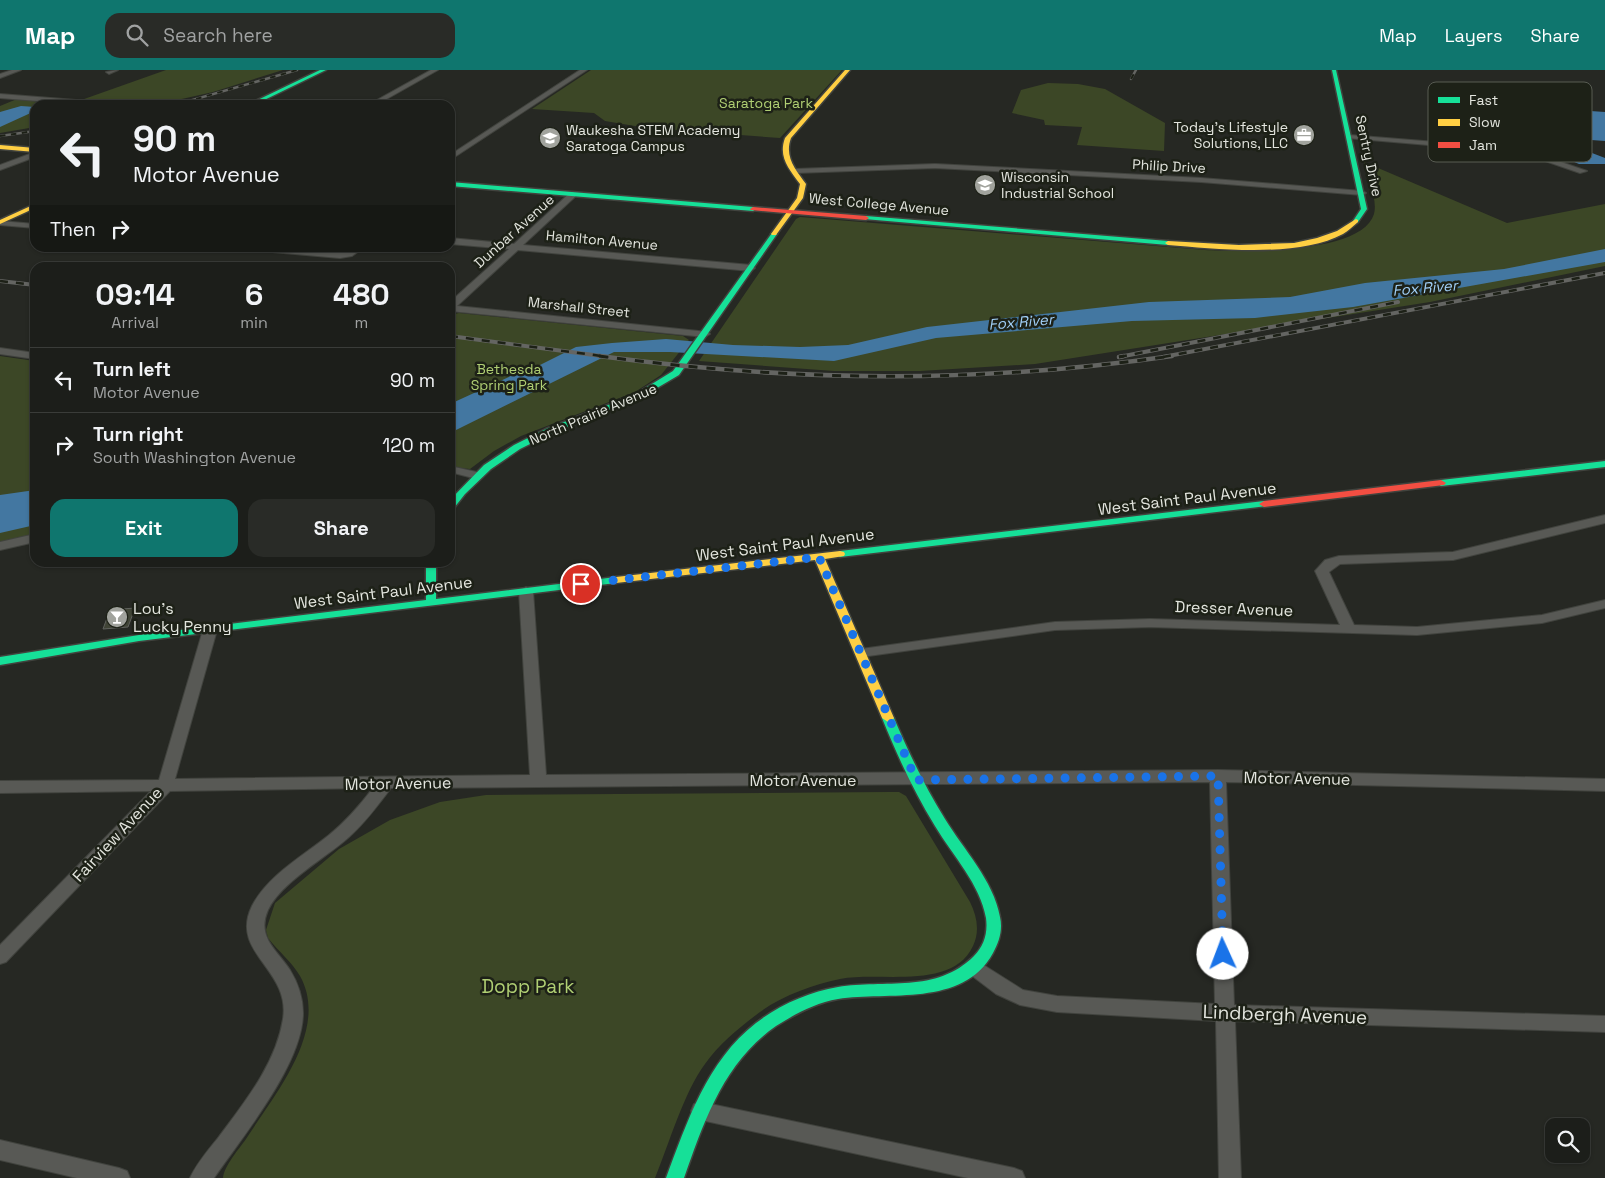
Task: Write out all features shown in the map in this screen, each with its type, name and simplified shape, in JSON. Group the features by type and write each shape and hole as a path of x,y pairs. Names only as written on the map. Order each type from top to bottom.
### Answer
{"street":[{"path":"0,76 18,70"},
{"path":"261,100 324,70"},
{"path":"379,100 435,70"},
{"path":"455,155 584,70"},
{"path":"795,171 784,154 786,141 848,70"},
{"name":"Sentry Drive","path":"1306,242 1338,233 1358,220 1364,208 1334,70"},
{"path":"0,96 51,100"},
{"path":"1349,137 1428,143"},
{"path":"0,147 30,150"},
{"path":"0,168 30,156"},
{"path":"1556,162 1583,171"},
{"name":"Philip Drive","path":"795,171 935,166 1201,180 1362,193"},
{"name":"North Prairie Avenue","path":"455,500 477,475 513,449 543,434 649,393 676,373 792,212 804,188 801,179 795,171"},
{"name":"West College Avenue","path":"455,184 1215,247 1259,247 1306,242"},
{"name":"Dunbar Avenue","path":"455,303 574,194"},
{"path":"0,222 30,208"},
{"path":"0,222 30,225"},
{"name":"Hamilton Avenue","path":"455,240 751,268"},
{"path":"308,252 346,255 352,252"},
{"name":"Marshall Street","path":"455,309 702,337"},
{"path":"0,351 30,355"},
{"name":"West Saint Paul Avenue","path":"0,661 92,645 430,602 1605,464"},
{"path":"455,470 477,475"},
{"path":"1349,629 1322,571 1330,563 1339,560 1453,556 1499,547 1578,524 1605,519"},
{"path":"0,546 30,539"},
{"path":"675,1178 717,1076 736,1051 758,1031 787,1012 837,993 881,988 931,988 956,980 974,967 988,952 993,938 994,925 991,911 916,780 819,557"},
{"path":"430,602 431,567"},
{"path":"526,591 538,781"},
{"name":"Dresser Avenue","path":"861,653 1055,626 1150,624 1417,631 1542,619 1605,604"},
{"name":"Fairview Avenue","path":"0,957 165,786 210,630"},
{"path":"1218,776 1230,1178"},
{"name":"Motor Avenue","path":"0,787 1218,776 1605,785"},
{"path":"201,1178 274,1071 292,1031 294,1018 291,994 283,974 259,945 256,929 260,908 279,885 345,831 386,783"},
{"name":"Lindbergh Avenue","path":"974,967 1003,989 1020,997 1057,1004 1225,1013 1605,1024"},
{"path":"701,1111 1014,1178"},
{"path":"0,1150 120,1178"}],"green space":[{"path":"166,70 283,70 213,92 177,100 81,100"},
{"name":"Saratoga Park","path":"591,70 842,70 780,138 647,128 605,121 594,113 532,109"},
{"path":"1048,83 1078,84 1105,89 1165,123 1164,151 1077,145 1082,127 1045,125 1044,120 1012,113 1021,90"},
{"path":"17,99 30,100 30,128 0,133 0,106"},
{"path":"1364,162 1507,223 1605,204 1605,266 1430,302 1035,364 920,371 834,371 699,361 796,219 800,217 1205,250 1244,251 1298,248 1324,244 1347,237 1365,227 1374,214 1375,202"},
{"name":"Bethesda Spring Park","path":"455,314 683,336 689,340 661,375 635,392 521,436 494,451 470,469 455,468"},
{"path":"0,356 30,360 30,536 0,543"},
{"name":"Dopp Park","path":"899,792 906,796 970,902 977,924 973,946 963,960 949,969 932,974 914,976 840,979 798,991 760,1012 724,1042 697,1076 684,1103 655,1178 223,1178 229,1163 270,1103 295,1061 303,1040 308,1018 307,997 300,976 268,938 266,930 275,903 339,849 390,820 440,802 486,795"}],"water":[{"path":"21,106 30,107 30,113 0,127 0,112"},
{"path":"1592,111 1605,112 1605,141 1592,140"},
{"path":"1592,153 1605,158 1605,164 1579,164 1574,162 1592,162"},
{"name":"Fox River","path":"1605,249 1605,262 1353,307 1255,318 1132,321 936,338 834,361 670,352 614,352 455,431 455,402 524,370 534,368 576,347 666,339 733,345 800,347 848,345 927,327 1149,302 1290,297 1365,283 1504,269"},
{"path":"30,491 30,526 0,533 0,495"}],"building":[{"name":"Lou's Lucky Penny","path":"135,608 128,627 103,629 110,610"}],"railway":[{"path":"192,100 297,70"},
{"path":"1131,79 1136,70"},
{"path":"0,136 30,132"},
{"path":"1163,357 1605,273"},
{"path":"0,281 30,284"},
{"path":"1124,356 1119,357 1398,302"},
{"path":"455,337 609,357"},
{"path":"599,356 743,371 886,376 1028,371 1172,356"}],"traffic: fast":[{"path":"261,100 324,70"},
{"path":"1334,70 1364,209 1356,221"},
{"path":"455,184 753,209"},
{"path":"866,218 1168,243"},
{"path":"455,500 474,479 502,456 517,447 549,431 637,397 676,373 774,234"},
{"path":"1441,483 1605,464"},
{"path":"840,554 1264,504"},
{"path":"431,567 431,602"},
{"path":"0,661 139,638 616,580"},
{"path":"675,1178 698,1117 717,1078 743,1044 760,1029 797,1006 828,995 857,991 916,989 935,986 953,980 969,971 989,948 994,923 985,893 925,797 888,718"}],"traffic: slow":[{"path":"774,234 800,198 803,184 791,168 786,157 785,151 788,138 848,70"},
{"path":"0,147 30,150"},
{"path":"0,222 30,208"},
{"path":"1168,243 1239,247 1294,245 1319,240 1340,232 1356,221"},
{"path":"616,580 840,554"},
{"path":"819,557 888,718"}],"traffic: jam":[{"path":"753,209 866,218"},
{"path":"1264,504 1441,483"}],"place":[{"name":"Today's Lifestyle Solutions, LLC","path":"1304,135"},
{"name":"Waukesha STEM Academy Saratoga Campus","path":"550,138"},
{"name":"Wisconsin Industrial School","path":"985,185"},
{"name":"Lou's Lucky Penny","path":"117,617"}],"route":[{"path":"581,584 819,557 916,780 1218,776 1223,954"}]}
